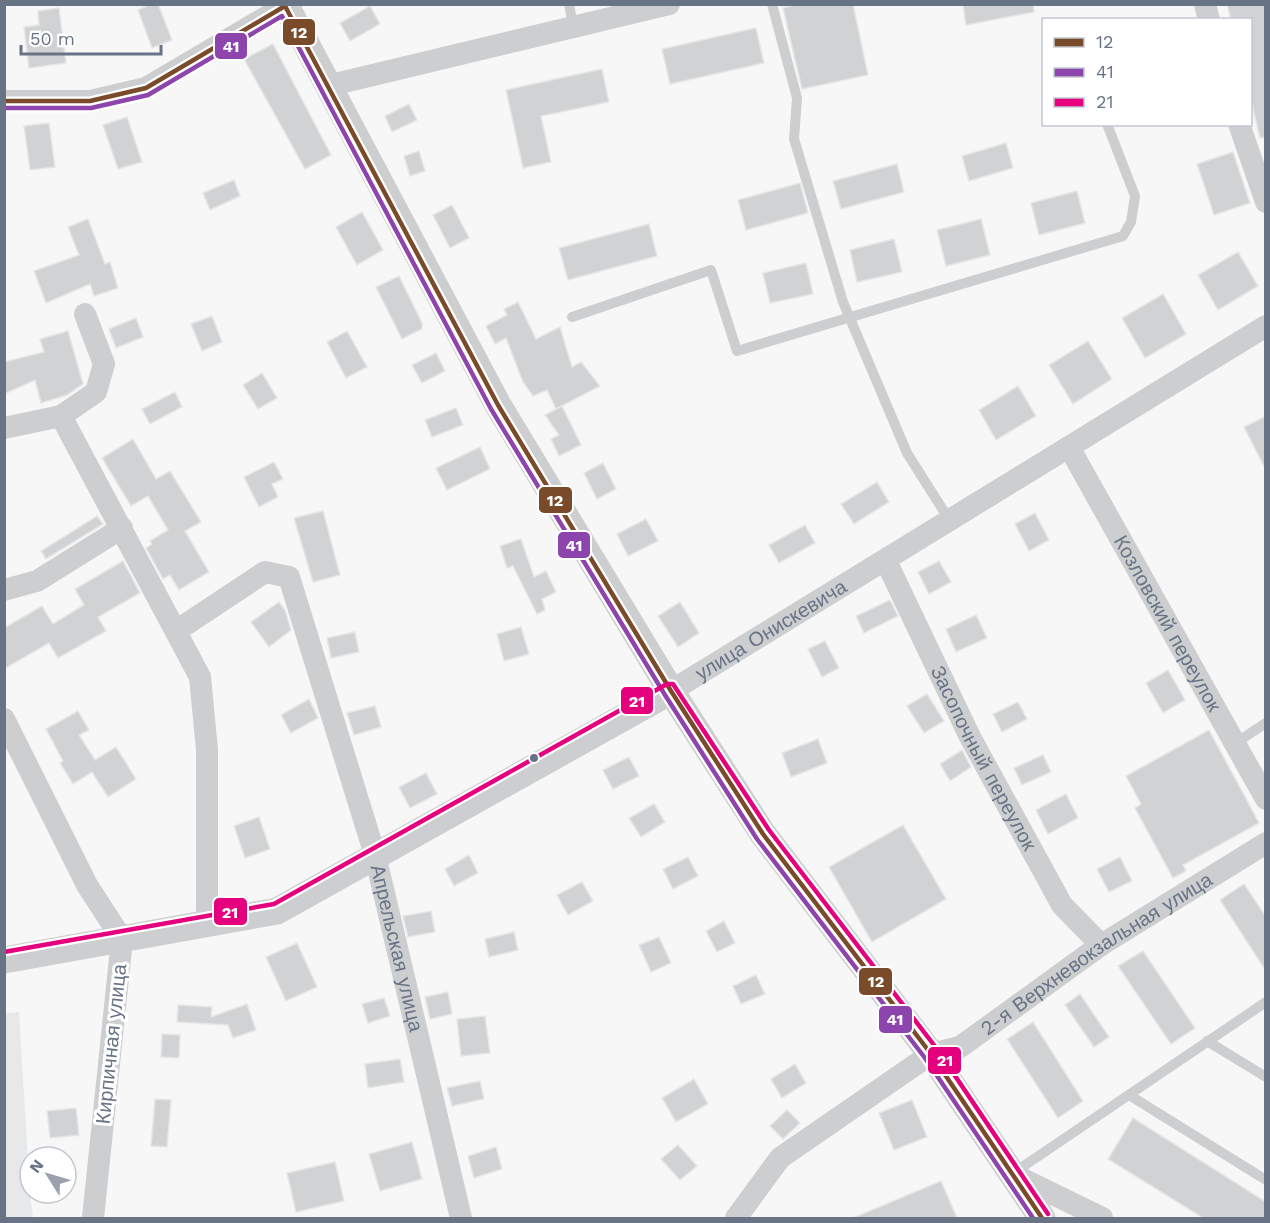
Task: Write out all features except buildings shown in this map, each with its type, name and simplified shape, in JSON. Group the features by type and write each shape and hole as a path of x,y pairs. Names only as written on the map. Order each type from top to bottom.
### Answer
{"street":[{"path":"327,86 571,15 669,4"},
{"path":"4,101 90,100 146,88 285,5 498,405 671,691 763,834 931,1054 1042,1218"},
{"path":"1240,126 1263,190"},
{"path":"4,428 61,416 96,392 104,364 85,315"},
{"name":"улица Онискевича","path":"4,960 277,911 671,691 1266,327"},
{"path":"61,416 200,678 207,750 207,924"},
{"name":"Козловский переулок","path":"1069,447 1266,799"},
{"path":"4,590 37,581 122,528"},
{"name":"Засопочный переулок","path":"886,561 970,737 1062,905 1101,945"},
{"name":"Апрельская улица","path":"176,631 265,572 289,577 375,855 461,1218"},
{"name":"Кирпичная улица","path":"4,719 87,885 122,939 93,1218"},
{"name":"2-я Верхневокзальная улица","path":"737,1218 780,1158 931,1054 960,1047 1101,945 1266,843"},
{"path":"1012,1174 1102,1218"}],"lane":[{"path":"772,4 797,98 794,139 843,302 907,453 950,521"},
{"path":"572,317 711,270 737,351 850,315 1123,236 1131,222 1135,196 1108,126"},
{"path":"1234,744 1266,723"},
{"path":"1012,1174 1266,1002"},
{"path":"1208,1041 1266,1077"},
{"path":"1129,1095 1266,1180"}],"shaded area":[{"path":"19,1012 27,1145 18,1145 18,1205 31,1205 33,1218 5,1218 5,1013"}],"transit line":[{"name":"12","path":"4,101 90,101 146,88 285,6 498,405 671,691 763,834 931,1054 1042,1218"},
{"name":"41","path":"4,108 91,108 148,95 282,16 491,409 665,695 757,839 925,1058 1033,1218"},
{"name":"21","path":"4,952 274,904 667,684 673,684 769,830 937,1049 1048,1214"}]}
